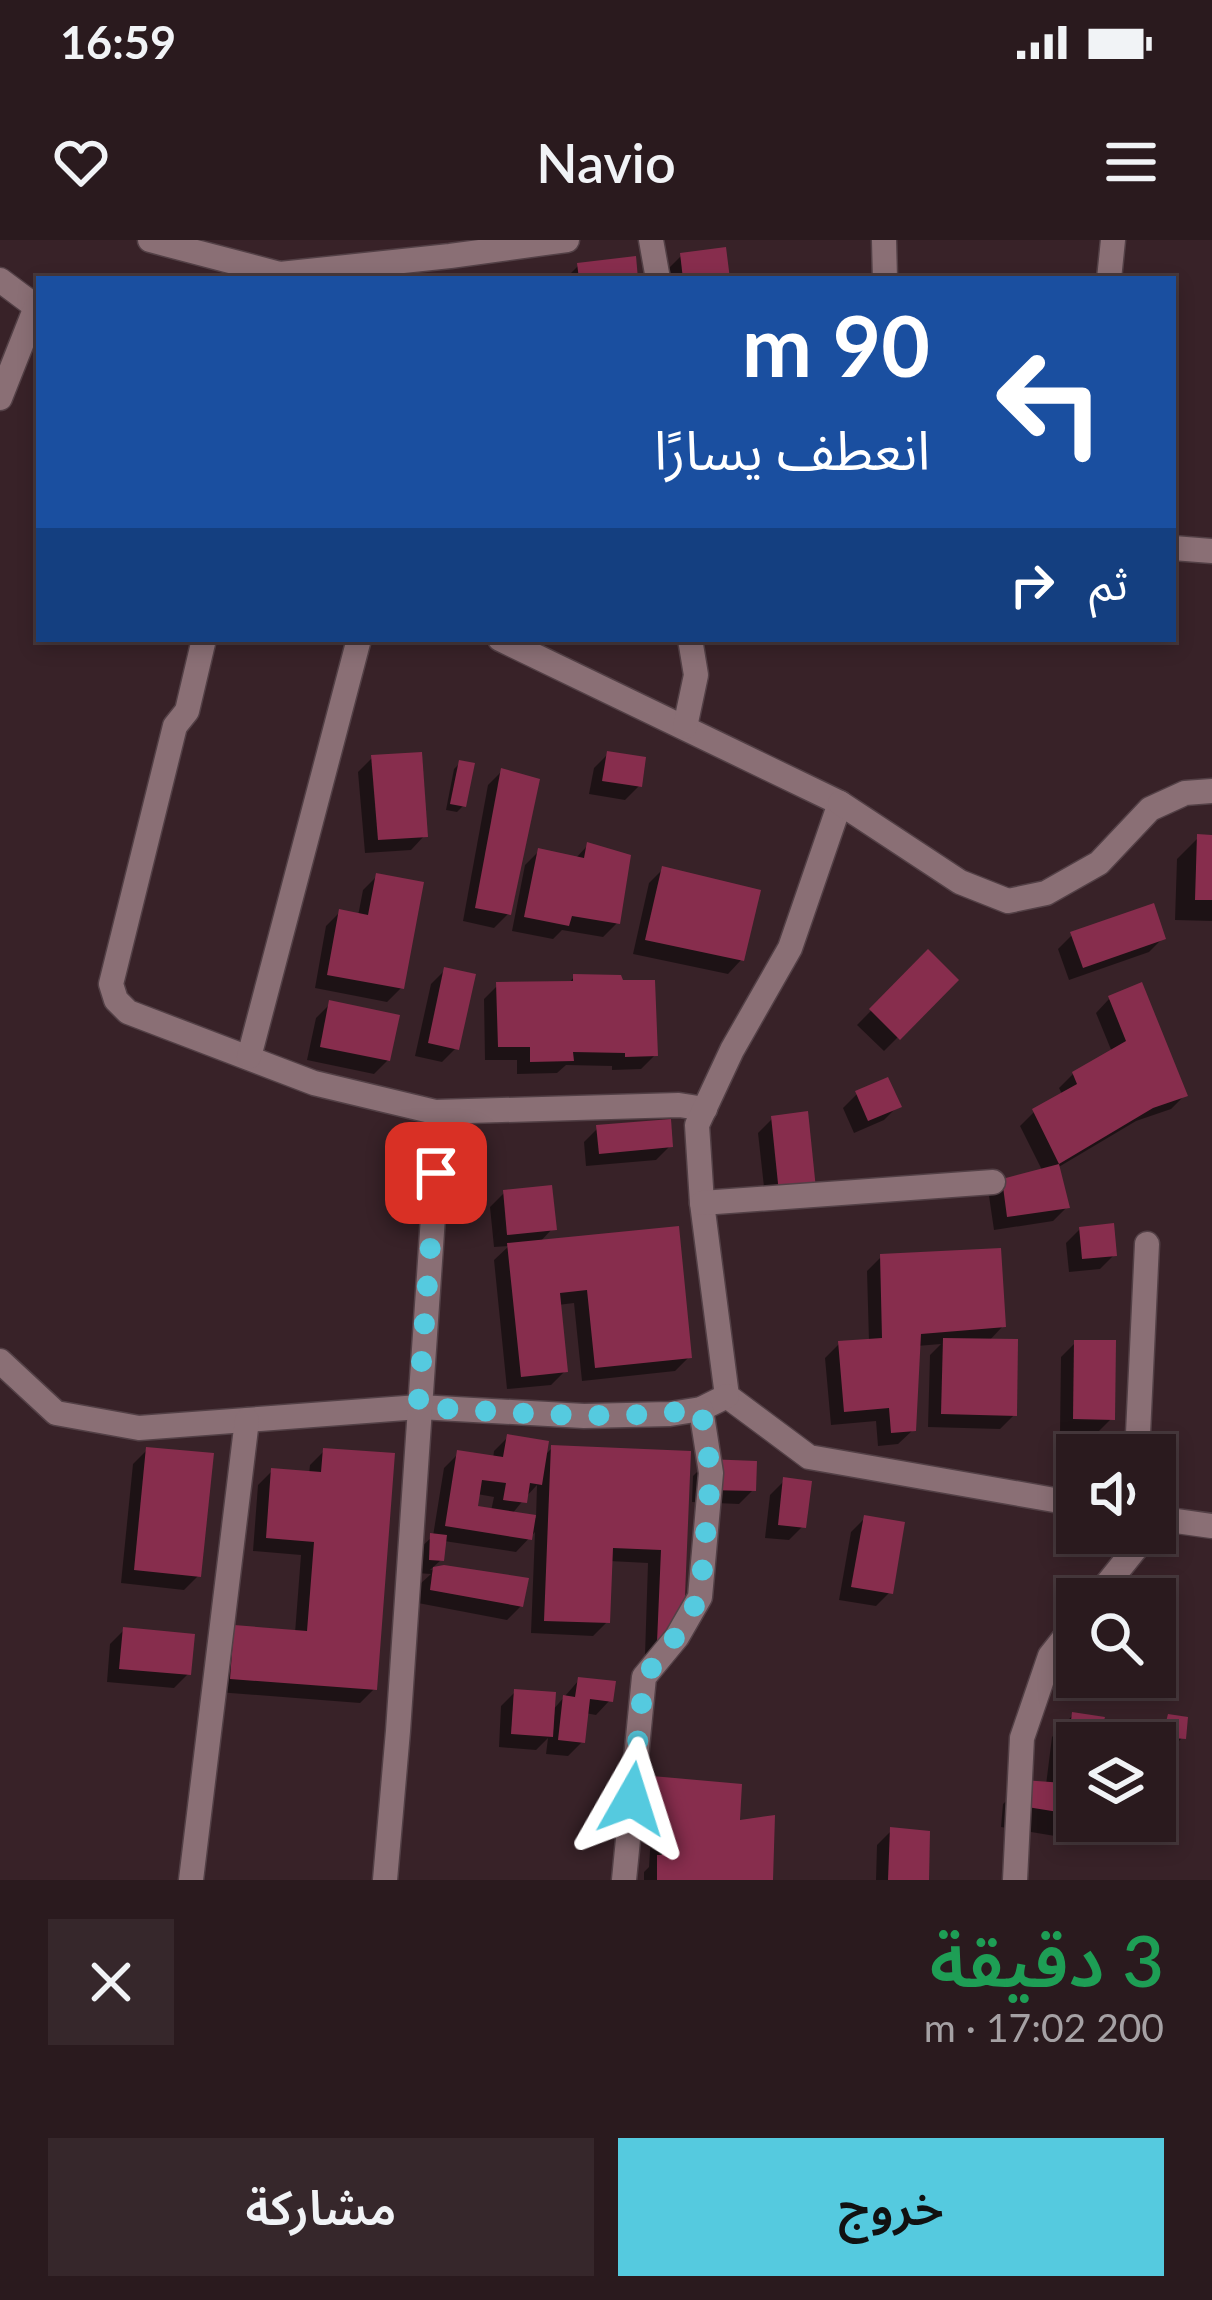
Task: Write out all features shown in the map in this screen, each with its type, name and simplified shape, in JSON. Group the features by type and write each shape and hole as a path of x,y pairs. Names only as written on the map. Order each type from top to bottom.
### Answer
{"street":[{"path":"150,240 280,274 474,246 567,240"},
{"path":"652,240 658,276"},
{"path":"884,240 886,276"},
{"path":"1108,276 1113,240"},
{"path":"0,280 36,307"},
{"path":"0,398 36,310"},
{"path":"1176,548 1212,551"},
{"path":"203,642 187,711 175,726 111,984 116,1000 128,1012 314,1082 435,1112 679,1105 705,1109"},
{"path":"249,1057 358,642"},
{"path":"506,642 840,803 960,882 1008,901 1046,892 1099,863 1150,808 1185,793 1212,791"},
{"path":"685,727 696,675 691,642"},
{"path":"840,803 790,948 732,1050 698,1125 702,1202 727,1396 808,1457 1056,1500"},
{"path":"385,1880 436,1173"},
{"path":"702,1202 993,1181"},
{"path":"1138,1434 1147,1244"},
{"path":"0,1361 56,1413 139,1428 418,1407 584,1416 670,1414 701,1409 727,1396"},
{"path":"624,1880 644,1678 700,1597 711,1473 701,1409"},
{"path":"191,1880 247,1420"},
{"path":"1176,1524 1212,1526"},
{"path":"1111,1578 1130,1554"},
{"path":"1015,1880 1022,1738 1056,1648"}],"building":[{"path":"726,247 730,276 683,276 680,253"},
{"path":"636,256 638,276 579,276 577,263"},
{"path":"607,751 646,757 642,787 602,781"},
{"path":"422,752 428,837 378,840 371,755"},
{"path":"459,760 475,763 466,807 450,804"},
{"path":"501,768 540,779 511,915 475,908"},
{"path":"1197,834 1212,835 1212,900 1195,900"},
{"path":"587,842 631,855 620,924 572,916 569,926 524,917 538,848 584,858"},
{"path":"662,866 761,890 744,961 645,940"},
{"path":"376,873 424,882 404,989 327,975 339,909 368,915"},
{"path":"1154,903 1166,939 1083,968 1070,932"},
{"path":"928,949 959,980 900,1040 869,1009"},
{"path":"444,967 476,974 459,1050 428,1043"},
{"path":"573,974 655,980 658,1056 573,1052 574,1061 530,1062 530,1047 498,1047 496,982 573,981"},
{"path":"1142,982 1188,1096 1153,1108 1059,1164 1032,1109 1077,1084 1072,1072 1126,1041 1108,996"},
{"path":"329,1000 400,1015 390,1061 320,1047"},
{"path":"888,1077 902,1107 868,1121 855,1091"},
{"path":"808,1111 816,1189 779,1193 771,1116"},
{"path":"671,1119 673,1147 599,1154 596,1125"},
{"path":"1059,1164 1070,1208 1007,1217 1002,1179"},
{"path":"552,1185 557,1230 507,1235 503,1190"},
{"path":"1114,1223 1117,1256 1082,1259 1079,1227"},
{"path":"679,1226 692,1358 595,1368 587,1290 560,1293 568,1372 521,1377 507,1243"},
{"path":"1001,1248 1006,1327 921,1334 916,1431 891,1433 889,1408 844,1412 838,1341 882,1338 880,1254"},
{"path":"943,1338 1018,1339 1017,1416 941,1414"},
{"path":"1074,1340 1116,1340 1115,1420 1073,1419"},
{"path":"507,1434 549,1441 542,1485 530,1483 527,1503 503,1500 506,1483 482,1480 478,1506 536,1515 532,1540 445,1526 457,1450 503,1457"},
{"path":"551,1445 691,1451 683,1644 657,1642 661,1550 613,1548 610,1623 544,1621"},
{"path":"146,1447 214,1453 201,1577 134,1570"},
{"path":"323,1448 395,1453 377,1690 230,1679 234,1625 307,1631 314,1542 266,1538 271,1468 321,1472"},
{"path":"706,1459 757,1461 756,1491 705,1490"},
{"path":"783,1477 812,1481 806,1528 778,1525"},
{"path":"864,1515 905,1522 893,1594 851,1587"},
{"path":"430,1533 447,1535 444,1561 429,1560"},
{"path":"433,1567 529,1578 523,1607 430,1590"},
{"path":"123,1627 195,1634 191,1675 119,1669"},
{"path":"578,1677 616,1681 613,1702 590,1699 585,1743 558,1740 563,1695 575,1697"},
{"path":"514,1689 556,1692 553,1737 511,1734"},
{"path":"1072,1712 1105,1717 1104,1722 1071,1722"},
{"path":"1168,1714 1188,1717 1186,1739 1176,1738 1176,1722 1166,1722"},
{"path":"652,1776 742,1784 740,1820 775,1815 773,1880 657,1880 663,1822 651,1822"},
{"path":"1023,1780 1056,1782 1056,1812 1021,1806"},
{"path":"890,1827 930,1831 929,1880 888,1880"}],"route":[{"path":"436,1173 418,1407 584,1416 701,1409 711,1473 700,1597 644,1678 632,1799"}]}
